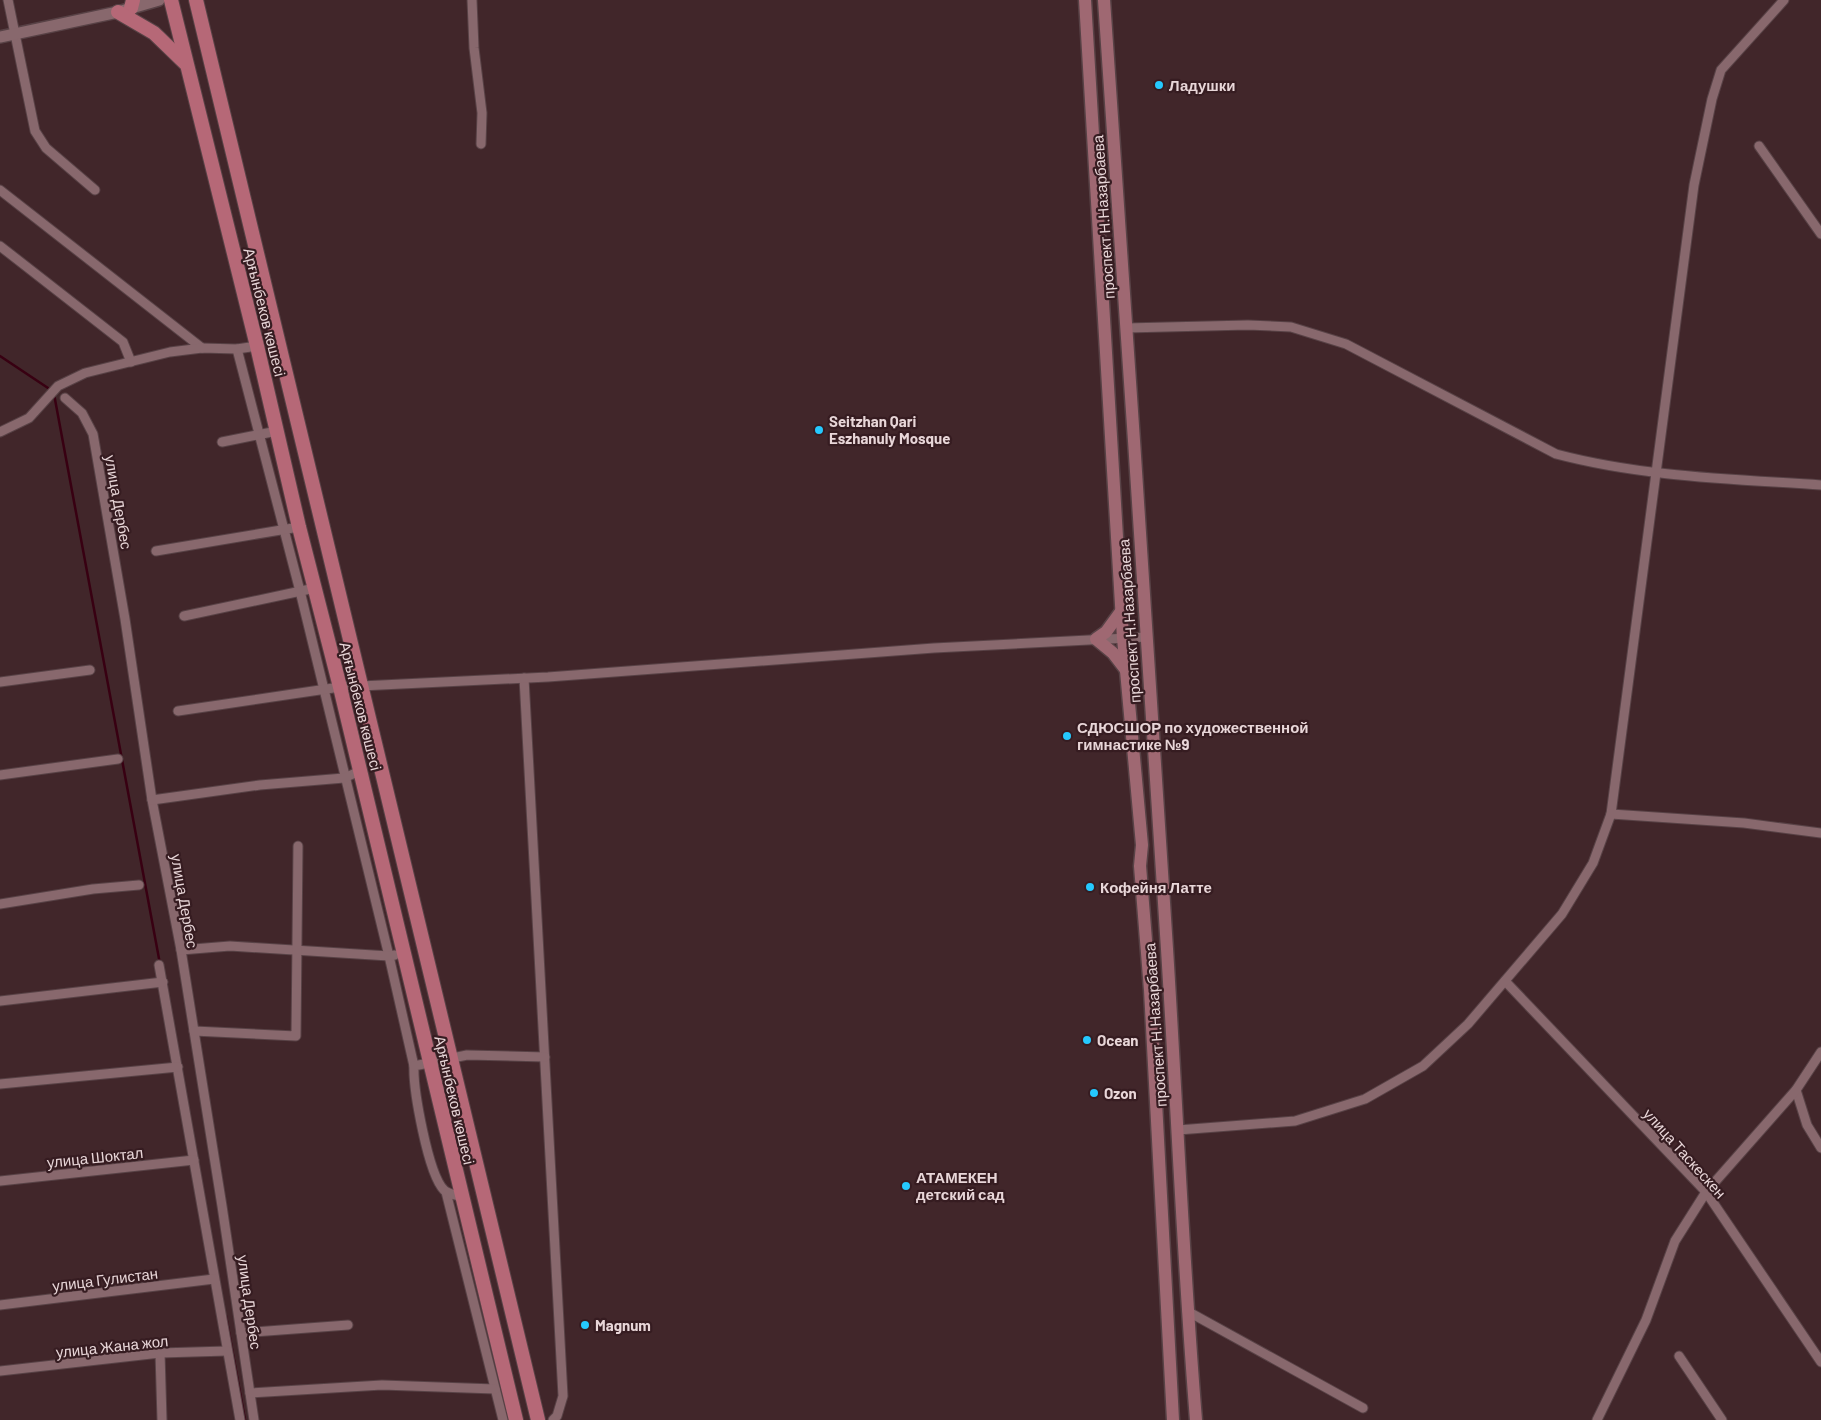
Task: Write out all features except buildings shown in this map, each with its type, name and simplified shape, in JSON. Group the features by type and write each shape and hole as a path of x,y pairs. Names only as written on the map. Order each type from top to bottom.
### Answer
{"main road":[{"name":"Арғынбеков көшесі","path":"171,0 257,346 298,527 340,687 516,1420"},
{"name":"Арғынбеков көшесі","path":"196,0 538,1420"},
{"name":"проспект Н.Назарбаева","path":"1085,0 1123,638 1142,845 1140,866 1150,996 1173,1420"},
{"name":"проспект Н.Назарбаева","path":"1104,0 1147,637 1178,1130 1187,1311 1196,1420"},
{"path":"127,7 186,63"},
{"path":"1122,610 1106,632 1096,639 1113,653 1126,670"}],"street":[{"path":"8,0 13,34 35,131 46,148 96,190"},
{"path":"0,36 159,0"},
{"path":"472,0 474,48 482,114 481,144"},
{"path":"1178,1130 1295,1121 1366,1099 1423,1066 1468,1024 1506,981 1562,914 1593,863 1611,814 1694,185 1712,99 1721,70 1784,0"},
{"path":"1759,146 1821,234"},
{"path":"0,190 202,348"},
{"path":"0,246 123,342 131,362"},
{"path":"1126,328 1248,325 1292,327 1346,344 1556,454 1594,464 1655,474 1821,485"},
{"path":"0,432 28,418 58,386 85,372 170,352 202,348 238,349 257,346"},
{"path":"238,349 300,591 344,778 389,956 414,1066 415,1091 433,1171 439,1184 446,1192 503,1420"},
{"name":"улица Дербес","path":"65,398 82,413 93,434 125,619 152,800 181,950 254,1420"},
{"path":"222,442 277,431"},
{"path":"156,551 298,527"},
{"path":"184,616 315,588"},
{"path":"178,711 340,687 524,678 934,648 1147,637"},
{"path":"0,682 90,670"},
{"path":"524,678 563,1396 557,1416 553,1420"},
{"path":"0,775 118,759"},
{"path":"152,800 260,785 344,778 360,771"},
{"path":"1611,814 1744,823 1821,833"},
{"path":"194,1031 296,1036 298,846"},
{"path":"0,904 93,889 139,885"},
{"path":"181,950 230,946 389,956 404,952"},
{"name":"улица Дербес","path":"159,965 240,1420"},
{"name":"улица Таскескен","path":"1506,981 1706,1192 1821,1362"},
{"path":"0,1001 163,982"},
{"path":"1597,1420 1646,1320 1675,1241 1706,1192 1796,1090 1821,1052"},
{"path":"414,1066 429,1061 467,1055 545,1057"},
{"path":"0,1084 178,1067"},
{"path":"1796,1090 1807,1125 1821,1148"},
{"name":"улица Шоктал","path":"0,1181 194,1160"},
{"path":"446,1192 462,1197"},
{"name":"улица Гулистан","path":"0,1306 214,1279"},
{"path":"1187,1311 1362,1408"},
{"path":"241,1333 348,1325"},
{"name":"улица Жана жол","path":"0,1371 160,1353 227,1351"},
{"path":"160,1353 162,1420"},
{"path":"1679,1356 1722,1420"},
{"path":"250,1393 382,1385 495,1389"}],"waterway":[{"path":"0,356 51,390"},
{"path":"54,394 160,964"},
{"path":"226,1316 245,1420"}],"place":[{"name":"Ладушки","path":"1159,85"},
{"name":"Seitzhan Qari Eszhanuly Mosque","path":"819,430"},
{"name":"СДЮСШОР по художественной гимнастике №9","path":"1067,736"},
{"name":"Кофейня Латте","path":"1090,887"},
{"name":"Ocean","path":"1087,1040"},
{"name":"Ozon","path":"1094,1093"},
{"name":"АТАМЕКЕН детский сад","path":"906,1186"},
{"name":"Magnum","path":"585,1325"}]}
